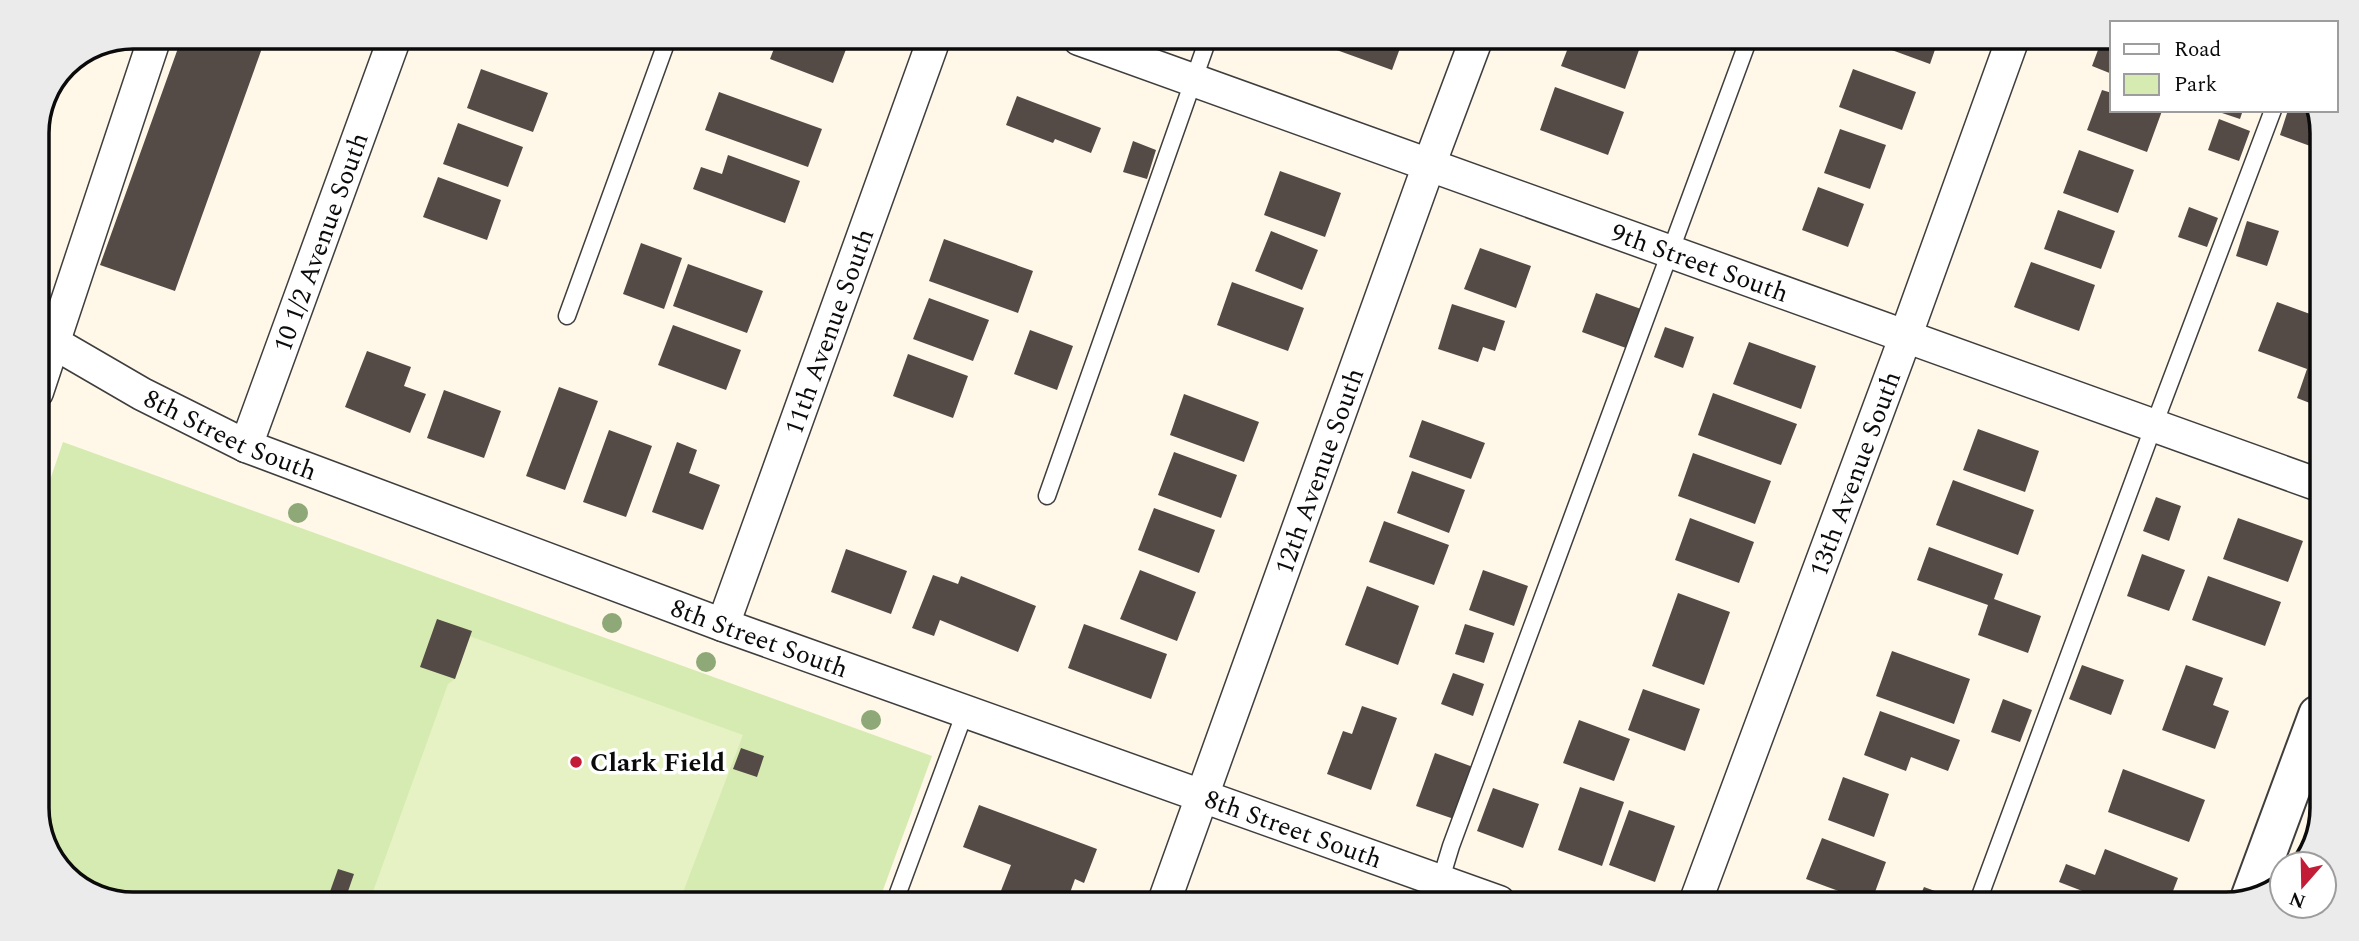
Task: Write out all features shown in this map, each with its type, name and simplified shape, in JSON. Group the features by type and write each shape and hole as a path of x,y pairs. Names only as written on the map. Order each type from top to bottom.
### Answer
{"street":[{"path":"49,331 151,49"},
{"name":"10 1/2 Avenue South","path":"246,446 391,49"},
{"name":"11th Avenue South","path":"723,625 930,49"},
{"name":"9th Street South","path":"1107,49 2310,482"},
{"name":"12th Avenue South","path":"1168,892 1473,49"},
{"name":"13th Avenue South","path":"1699,892 1906,336 2009,49"},
{"name":"8th Street South","path":"49,341 142,394 246,446 723,625 1203,798 1246,811 1438,892"},
{"path":"2254,887 2310,737"}],"lane":[{"path":"567,316 664,49"},
{"path":"1047,496 1204,49"},
{"path":"1438,892 1451,846 1745,49"},
{"path":"1981,892 2272,112"},
{"path":"898,892 965,712"}],"green space":[{"name":"Clark Field","path":"63,442 932,756 882,892 133,892 106,888 86,878 66,859 55,840 49,813 49,483"},
{"name":"Clark Field","path":"469,636 743,735 683,892 373,892 448,684 455,679"}],"building":[{"path":"178,49 262,49 175,291 100,265"},
{"path":"774,49 846,49 833,83 770,59"},
{"path":"1334,49 1400,49 1392,70"},
{"path":"1568,49 1639,50 1625,89 1561,66"},
{"path":"1889,49 1935,49 1930,64"},
{"path":"2098,49 2110,49 2110,73 2092,66"},
{"path":"481,69 548,93 533,132 467,108"},
{"path":"1853,69 1916,92 1902,130 1839,107"},
{"path":"1555,87 1624,112 1608,155 1540,130"},
{"path":"2102,90 2110,92 2110,112 2162,112 2147,152 2087,130"},
{"path":"719,92 822,129 808,167 705,130"},
{"path":"1017,96 1101,128 1091,153 1055,139 1053,143 1006,125"},
{"path":"2219,112 2242,112 2240,119"},
{"path":"2287,112 2307,112 2310,146 2280,135"},
{"path":"2219,119 2250,131 2239,161 2208,150"},
{"path":"458,123 523,147 508,187 443,164"},
{"path":"1840,129 1886,145 1870,189 1824,173"},
{"path":"1133,141 1156,150 1147,179 1123,172"},
{"path":"2079,150 2134,170 2118,213 2063,193"},
{"path":"728,155 800,181 785,223 693,189 701,167 722,174"},
{"path":"1280,171 1341,193 1325,237 1264,215"},
{"path":"438,177 501,200 487,240 423,217"},
{"path":"1818,187 1864,204 1848,247 1802,230"},
{"path":"2189,207 2218,218 2207,247 2178,237"},
{"path":"2058,210 2115,231 2101,269 2044,249"},
{"path":"2247,221 2279,231 2267,266 2236,256"},
{"path":"1271,231 1318,250 1302,290 1255,271"},
{"path":"944,239 1033,271 1018,313 929,281"},
{"path":"641,243 682,258 664,309 623,294"},
{"path":"1480,248 1531,266 1516,308 1464,289"},
{"path":"2031,262 2095,285 2079,331 2014,307"},
{"path":"688,264 763,291 747,333 673,306"},
{"path":"1232,282 1304,308 1288,351 1217,325"},
{"path":"1596,293 1641,309 1626,348 1582,332"},
{"path":"929,298 989,320 973,361 913,339"},
{"path":"2277,302 2310,314 2310,403 2297,398 2307,369 2258,351"},
{"path":"1452,304 1505,321 1495,351 1483,347 1478,362 1438,349"},
{"path":"673,325 741,350 726,390 658,365"},
{"path":"1665,327 1694,337 1683,368 1654,357"},
{"path":"1030,330 1073,346 1057,390 1014,374"},
{"path":"1749,342 1816,366 1801,409 1733,384"},
{"path":"367,351 411,367 404,386 426,394 410,433 345,407"},
{"path":"908,354 968,376 953,418 893,396"},
{"path":"559,387 598,401 565,490 526,476"},
{"path":"444,390 501,411 484,458 427,438"},
{"path":"1713,393 1797,424 1781,465 1698,435"},
{"path":"1184,394 1259,422 1244,462 1170,435"},
{"path":"1422,420 1485,443 1471,479 1409,457"},
{"path":"1978,429 2039,451 2025,492 1963,470"},
{"path":"609,430 652,446 626,517 583,502"},
{"path":"677,442 697,450 689,473 720,485 703,530 652,512"},
{"path":"1174,452 1237,475 1221,518 1158,495"},
{"path":"1693,453 1771,481 1755,524 1678,496"},
{"path":"1412,471 1465,490 1449,533 1397,513"},
{"path":"1953,480 2034,510 2018,555 1936,525"},
{"path":"2156,497 2181,506 2169,541 2143,531"},
{"path":"1154,508 1215,530 1199,573 1138,550"},
{"path":"1690,518 1754,542 1739,583 1675,560"},
{"path":"2238,518 2303,541 2288,582 2223,559"},
{"path":"1384,521 1449,545 1434,585 1369,562"},
{"path":"1929,547 2003,574 1994,599 2041,616 2028,653 1978,635 1988,605 1917,580"},
{"path":"846,549 907,571 891,614 831,592"},
{"path":"2142,554 2185,570 2169,611 2127,596"},
{"path":"1140,570 1196,592 1177,641 1120,619"},
{"path":"1483,570 1528,586 1514,626 1469,610"},
{"path":"933,575 958,584 961,576 1036,606 1018,652 940,620 934,636 912,628"},
{"path":"2208,576 2281,602 2265,646 2192,620"},
{"path":"1367,586 1419,606 1398,665 1345,645"},
{"path":"1678,593 1730,612 1704,685 1652,666"},
{"path":"437,619 472,631 455,679 420,667"},
{"path":"1084,624 1167,654 1151,699 1068,668"},
{"path":"1465,624 1494,633 1484,663 1455,654"},
{"path":"1892,651 1970,679 1954,724 1876,696"},
{"path":"2082,665 2124,680 2111,715 2069,699"},
{"path":"2186,665 2223,678 2213,705 2229,711 2215,749 2162,730"},
{"path":"1453,673 1484,684 1473,716 1441,704"},
{"path":"1643,689 1700,709 1685,751 1628,730"},
{"path":"2003,699 2032,710 2020,742 1991,732"},
{"path":"1362,706 1397,718 1371,790 1327,774 1343,731 1352,734"},
{"path":"1880,711 1960,740 1948,771 1911,757 1906,771 1864,755"},
{"path":"1579,720 1630,739 1614,781 1563,763"},
{"path":"741,748 764,756 757,777 733,769"},
{"path":"1435,753 1473,767 1454,819 1416,806"},
{"path":"2123,769 2205,800 2189,842 2108,812"},
{"path":"1843,777 1889,794 1874,837 1828,820"},
{"path":"1580,787 1624,802 1602,866 1558,850"},
{"path":"1493,788 1539,804 1523,848 1477,831"},
{"path":"979,805 1097,849 1084,883 1075,879 1070,892 1000,892 1011,865 963,847"},
{"path":"1629,810 1675,826 1655,882 1609,865"},
{"path":"1822,838 1886,862 1875,892 1841,892 1806,879"},
{"path":"2105,849 2178,878 2173,892 2085,892 2059,882 2066,864 2095,875"},
{"path":"338,869 354,874 348,892 330,892"},
{"path":"1924,887 1938,892 1922,892"}],"place":[{"name":"Clark Field","path":"576,762"}]}
